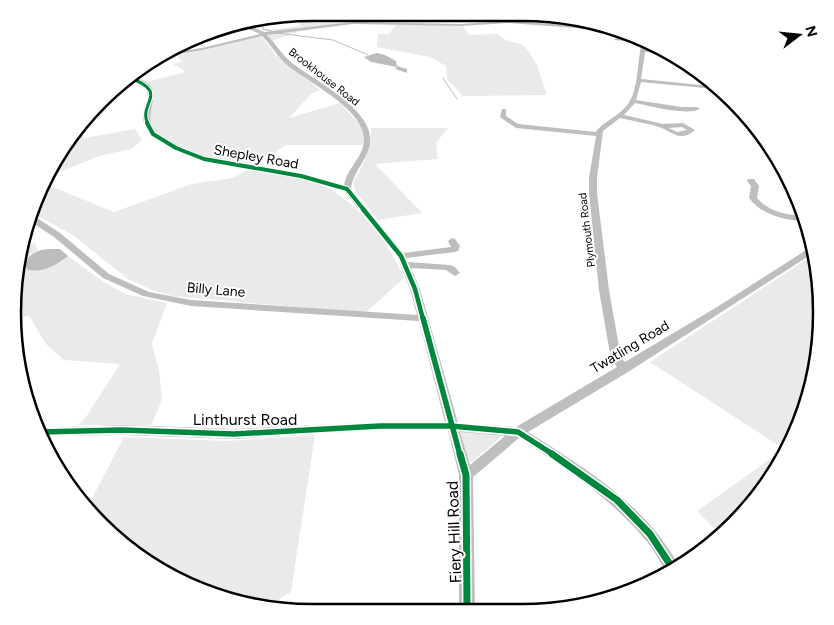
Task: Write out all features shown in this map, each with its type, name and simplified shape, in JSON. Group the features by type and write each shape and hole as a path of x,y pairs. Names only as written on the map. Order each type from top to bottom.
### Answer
{"street":[{"path":"181,53 202,49 261,32 327,25 378,23 461,25 508,22 579,27"},
{"name":"Brookhouse Road","path":"252,28 261,32 282,57 339,99 366,127 368,135 366,149 360,163 346,184 347,189"},
{"path":"616,39 623,40"},
{"path":"504,110 503,117 516,126 598,134 604,126 619,116 633,101 643,48"},
{"name":"Shepley Road","path":"136,80 144,83 150,90 151,99 147,109 146,120 153,134 176,148 204,160 301,176 347,189"},
{"path":"638,80 706,87"},
{"path":"633,101 681,109 696,109"},
{"path":"619,116 663,126"},
{"name":"Plymouth Road","path":"598,134 593,193 604,290 616,359 624,369"},
{"path":"751,181 754,186 753,198 760,206 797,219"},
{"path":"347,189 403,260 415,289 451,426"},
{"name":"Billy Lane","path":"36,221 57,235 106,276 146,294 192,302 422,318"},
{"path":"403,260 455,250 456,246 452,241"},
{"name":"Twatling Road","path":"466,475 518,432 624,369 807,254"},
{"path":"403,260 452,269 454,272"},
{"name":"Linthurst Road","path":"47,432 122,430 234,434 380,426 451,426 518,432"},
{"name":"Fiery Hill Road","path":"451,426 466,475 468,508 467,604"},
{"path":"518,432 568,464 617,500 650,534 669,564"}],"shaded area":[{"path":"301,22 344,23 302,30 272,41 268,35 272,32 258,27 271,30 299,26"},
{"path":"398,24 463,26 469,35 497,34 507,41 521,44 527,49 537,65 547,95 463,96 447,79 446,66 430,57 377,47 378,34 388,34"},
{"path":"261,36 276,55 320,90 312,93 289,118 340,103 364,129 364,145 286,145 265,159 250,163 220,160 197,155 166,140 155,132 148,119 154,91 146,82 186,72 173,64 182,61 177,55"},
{"path":"377,53 396,61 397,66 407,69 407,73 395,69 397,67 371,62 364,57"},
{"path":"371,128 448,128 436,143 438,159 375,164 422,213 378,220 355,191 353,182 367,156"},
{"path":"135,129 142,140 131,149 99,156 57,173 82,134 84,138"},
{"path":"248,170 309,181 331,190 345,199 369,222 389,249 404,278 365,313 173,296 152,290 128,279 73,235 38,216 50,186 114,212 192,184 232,178"},
{"path":"35,243 38,250 30,254 39,270 62,262 68,256 102,281 126,294 167,303 152,344 159,371 162,400 151,425 78,425 86,417 120,364 64,360 46,344 29,316 21,317 24,274 29,245"},
{"path":"60,249 68,256 43,270 27,269 26,264 31,255 44,250"},
{"path":"807,259 813,312 810,351 803,388 791,424 780,446 650,362"},
{"path":"460,432 500,435 500,438 472,462 468,461"},
{"path":"315,435 291,592 276,601 237,594 201,582 167,565 135,544 91,501 124,437 226,441"},
{"path":"775,455 753,490 716,530 697,511"}],"waterway":[{"path":"262,26 263,29 272,31"},
{"path":"276,33 333,40 368,55"},
{"path":"443,78 457,99"}],"cycle path":[{"path":"136,80 144,83 150,89 151,99 147,109 146,120 153,134 176,148 204,159 301,176 347,189 401,256 415,289 466,475 467,604"},
{"path":"47,432 122,430 234,434 380,426 451,426 518,432 567,463 617,500 650,534 669,564"}]}
